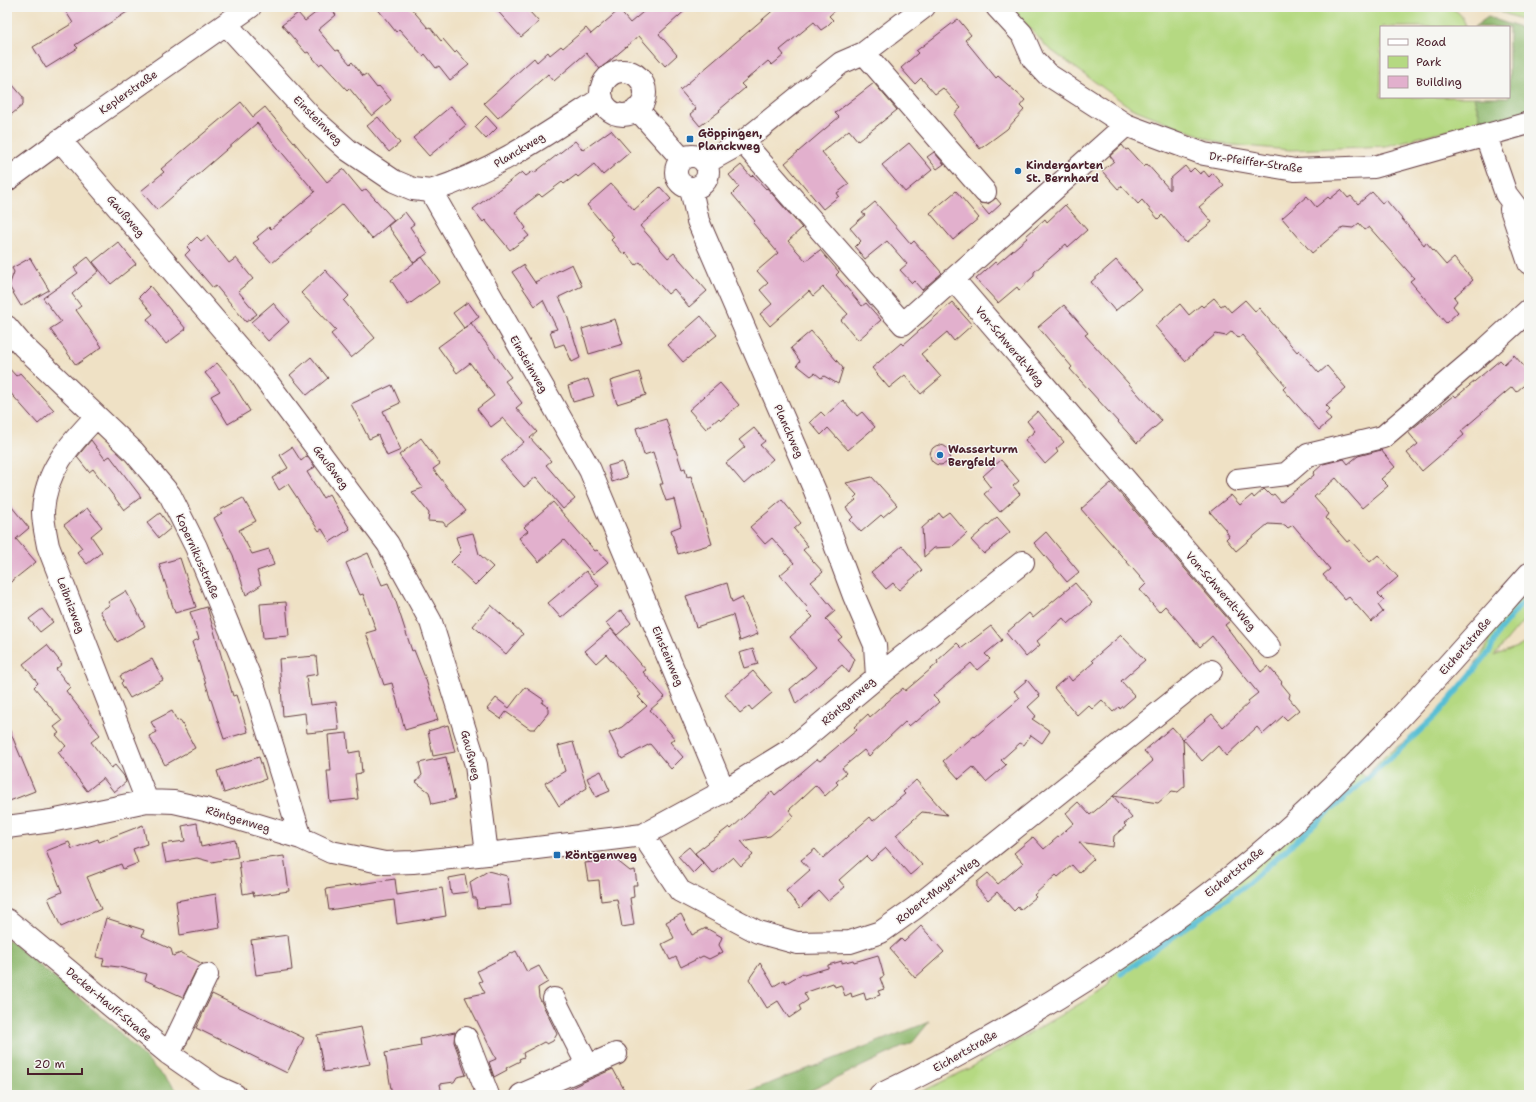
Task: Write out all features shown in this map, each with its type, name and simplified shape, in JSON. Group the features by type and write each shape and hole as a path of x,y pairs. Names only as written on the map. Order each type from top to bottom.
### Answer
{"street":[{"name":"Keplerstraße","path":"7,180 60,140 250,7"},
{"path":"705,163 744,142 841,63 864,53 924,7"},
{"name":"Dr.-Pfeiffer-Straße","path":"997,7 1022,34 1033,59 1047,74 1126,125 1204,154 1295,170 1374,167 1529,123"},
{"name":"Einsteinweg","path":"226,24 312,118 348,150 394,181 413,189 431,190 590,470 724,790"},
{"path":"864,53 985,192"},
{"path":"618,72 631,73 642,82 644,96 637,109 624,114 616,113 610,110 602,98 601,91 606,79 618,72"},
{"name":"Planckweg","path":"431,190 462,181 501,162 602,98"},
{"path":"637,109 682,159"},
{"path":"744,142 903,324 1126,125"},
{"path":"1486,136 1529,263"},
{"name":"Gaußweg","path":"60,140 262,375 388,544 431,622 476,765 488,854"},
{"path":"692,156 697,157 705,163 708,173 705,182 696,188 691,189 682,186 676,177 676,167 682,159 692,156"},
{"name":"Planckweg","path":"691,189 698,221 815,491 854,596 875,645 877,676"},
{"path":"1506,194 1529,224"},
{"name":"Von-Schwerdt-Weg","path":"953,279 1269,647"},
{"path":"1237,480 1286,474 1308,455 1383,437 1485,350 1529,310"},
{"name":"Kopernikusstraße","path":"7,327 23,346 134,452 170,495 196,547 254,687 301,838"},
{"name":"Leibnizweg","path":"96,417 72,442 57,462 49,481 43,512 48,546 147,801"},
{"name":"Röntgenweg","path":"7,826 51,821 147,801 174,802 204,809 301,838 331,852 385,863 413,862 488,854 643,835 724,790 790,750 877,676 1023,562"},
{"name":"Eichertstraße","path":"880,1095 933,1069 1068,991 1141,943 1215,888 1276,839 1412,707 1529,574"},
{"name":"Robert-Mayer-Weg","path":"643,835 680,891 758,932 797,943 850,942 881,932 915,908 1211,671"},
{"name":"Decker-Hauff-Straße","path":"7,920 169,1054 215,1086 235,1095"},
{"path":"169,1054 207,975"},
{"path":"554,999 588,1066"},
{"path":"466,1038 488,1095"},
{"path":"521,1095 616,1054"}],"green space":[{"path":"1010,7 1448,7 1460,14 1466,26 1380,26 1380,98 1474,98 1481,121 1386,146 1290,150 1222,144 1131,108 1048,48"},
{"path":"1486,7 1529,7 1529,22"},
{"path":"1488,17 1529,31 1529,123 1486,136 1474,98 1510,98 1510,26 1475,26"},
{"path":"1529,587 1529,614 1494,656 1529,642 1529,1095 915,1095 970,1068 1088,999 1108,985 1113,973 1360,773 1366,776 1385,756 1416,733 1443,707 1469,675 1488,644 1489,634"},
{"path":"7,939 113,1026 182,1095 7,1095"},
{"path":"929,1022 913,1042 801,1095 740,1095"}],"building":[{"path":"63,7 135,7 75,45 78,48 46,68 33,47 73,23"},
{"path":"323,7 329,7 336,15 318,30 336,51 338,50 350,64 352,62 363,76 366,74 377,88 379,86 391,100 372,116 349,88 347,90 322,63 319,65 308,52 306,53 282,25 298,13 305,21"},
{"path":"376,7 410,7 428,28 430,27 441,41 443,39 455,53 457,51 469,65 450,80 439,66 436,68 425,54 423,56 399,29 396,32"},
{"path":"494,7 535,7 529,11 539,22 521,37"},
{"path":"649,7 689,7 659,34 677,55 665,66 639,36 600,69 586,53 554,81 548,74 498,118 484,103 534,58 537,62 548,52 550,55 561,46 563,48 586,28 591,34 619,10 630,23"},
{"path":"777,7 839,7 829,16 833,20 827,26 821,30 814,22 780,50 784,55 772,65 768,61 741,84 745,88 719,110 720,111 700,126 690,114 696,109 680,90"},
{"path":"958,19 971,35 965,40 996,78 998,76 1025,100 1020,106 1024,110 1007,129 980,149 954,114 961,108 943,88 935,94 921,78 915,84 901,68 918,53 916,51"},
{"path":"7,78 23,97 23,105 7,118"},
{"path":"874,83 897,110 858,141 849,130 822,152 849,184 837,193 839,196 823,209 785,163 839,117 835,113"},
{"path":"241,102 253,117 265,107 327,182 343,169 362,192 366,189 394,220 372,239 343,204 272,263 253,243 259,239 257,237 269,227 271,229 315,192 257,123 157,210 141,191 164,172 161,169"},
{"path":"451,106 466,125 429,156 413,138"},
{"path":"486,116 497,128 486,139 475,127"},
{"path":"378,117 400,143 389,152 367,126"},
{"path":"611,130 630,152 603,175 594,164 578,177 576,175 564,184 562,182 542,197 539,194 515,212 526,228 524,230 529,236 510,250 485,220 483,222 473,209 522,172 526,176 533,171 534,173 575,141 583,150"},
{"path":"909,143 932,170 905,192 882,165"},
{"path":"1122,145 1126,150 1128,149 1144,167 1147,164 1170,190 1170,179 1185,166 1190,172 1194,168 1200,174 1204,171 1209,177 1213,173 1224,186 1199,207 1212,222 1186,243 1162,215 1158,219 1142,200 1138,204 1122,186 1118,189 1102,171 1114,161 1110,156"},
{"path":"934,152 944,164 937,169 927,157"},
{"path":"741,165 751,177 753,175 766,189 767,188 802,228 788,241 806,261 820,250 839,272 836,275 862,306 866,303 881,320 858,340 841,320 848,314 823,287 813,296 809,291 770,326 760,314 772,304 760,290 768,283 757,271 778,253 753,223 755,221 732,194 739,187 729,175"},
{"path":"611,184 634,210 660,187 671,199 640,226 668,258 674,253 707,291 689,307 674,289 668,294 640,262 636,265 626,253 624,255 611,240 614,237 587,205"},
{"path":"1341,190 1348,198 1351,196 1358,204 1372,192 1382,203 1386,200 1424,245 1426,242 1446,265 1454,258 1473,280 1454,297 1457,301 1453,306 1458,312 1446,323 1410,281 1414,278 1369,227 1365,230 1359,223 1353,228 1343,227 1312,253 1282,218 1307,196 1316,207 1328,197 1330,199"},
{"path":"956,191 979,218 953,240 930,213"},
{"path":"996,198 1001,204 989,215 979,203 988,204"},
{"path":"875,202 911,244 914,241 942,273 922,290 914,281 912,283 900,270 907,264 887,241 865,259 855,247 861,241 850,228 865,215 862,213"},
{"path":"1065,205 1087,230 1068,247 1066,244 1034,272 1034,276 1019,290 1017,287 998,303 976,279 995,262 997,264 1027,238 1026,236 1045,219 1047,222"},
{"path":"405,212 414,224 410,227 428,253 414,263 388,226"},
{"path":"207,236 229,263 236,258 253,279 238,291 257,314 246,322 216,286 213,288 185,255 190,250 187,247 197,237 201,241"},
{"path":"118,242 136,264 111,284 93,262"},
{"path":"88,257 99,271 72,294 81,306 76,310 102,347 76,365 50,329 61,322 43,298 78,273 74,268"},
{"path":"422,257 440,282 408,305 391,280"},
{"path":"30,258 49,290 21,306 9,286 14,272 12,268"},
{"path":"1116,260 1141,289 1115,311 1091,282"},
{"path":"572,264 582,286 559,297 566,312 580,358 572,362 564,344 555,347 550,331 557,329 543,300 535,306 512,272 523,265 536,284 535,282"},
{"path":"325,270 349,296 344,301 375,338 351,358 331,334 336,330 301,293"},
{"path":"150,286 186,329 166,344 147,319 153,314 139,297"},
{"path":"1214,298 1221,306 1224,304 1231,312 1245,300 1255,311 1259,308 1297,352 1299,350 1319,373 1327,366 1346,388 1326,405 1330,409 1325,413 1331,420 1319,430 1283,389 1286,386 1242,335 1238,338 1232,331 1226,336 1216,334 1185,361 1155,326 1180,304 1189,315 1201,305 1203,307"},
{"path":"468,302 479,317 464,328 453,313"},
{"path":"952,302 972,325 954,341 947,332 921,354 941,377 921,394 905,375 889,388 872,368 901,343 903,345"},
{"path":"273,303 289,322 268,341 251,322"},
{"path":"1064,305 1088,333 1085,335 1162,421 1137,443 1070,369 1072,367 1038,327"},
{"path":"701,316 717,335 683,362 668,345"},
{"path":"615,319 623,344 589,354 582,329"},
{"path":"471,323 511,377 505,381 522,403 516,408 537,432 530,438 551,461 546,465 575,499 563,509 536,477 524,487 501,461 524,442 503,418 491,427 477,409 494,396 470,363 457,373 438,347"},
{"path":"811,331 843,368 838,384 824,376 821,378 815,373 811,376 797,365 800,361 791,348"},
{"path":"1514,355 1529,372 1529,381 1516,392 1512,387 1461,431 1464,435 1422,471 1407,453 1418,444 1408,432 1454,395 1456,397 1500,360 1504,364"},
{"path":"311,357 328,378 307,395 290,375"},
{"path":"217,363 229,377 250,411 228,424 211,396 220,391 205,373"},
{"path":"7,366 16,376 20,373 54,410 38,424 7,389"},
{"path":"639,372 646,395 617,404 610,381"},
{"path":"588,379 594,396 573,402 568,386"},
{"path":"720,383 739,405 721,420 719,418 706,429 689,410"},
{"path":"392,385 400,403 383,411 401,450 387,456 378,435 369,439 351,404"},
{"path":"843,400 857,416 862,412 875,427 848,450 828,428 821,435 810,422 821,412 825,416"},
{"path":"1038,411 1064,442 1056,449 1058,452 1045,464 1025,440 1035,431 1027,421"},
{"path":"666,419 682,469 685,468 687,477 691,476 712,544 678,554 671,530 681,526 674,499 666,501 660,484 663,484 653,452 644,455 636,428"},
{"path":"754,428 765,441 760,445 773,459 744,484 726,463 745,447 739,440"},
{"path":"421,438 440,464 433,469 466,511 446,526 443,522 428,521 429,513 412,492 423,488 399,455"},
{"path":"91,440 105,459 110,456 141,497 124,510 93,469 89,472 77,457"},
{"name":"Wasserturm Bergfeld","path":"940,445 947,448 950,455 947,462 940,465 933,462 930,455 933,448"},
{"path":"292,447 301,461 307,456 315,467 307,472 323,498 329,494 350,529 330,542 322,529 319,531 288,484 279,490 272,478 288,468 280,455"},
{"path":"1381,450 1395,467 1381,479 1388,486 1362,508 1336,478 1314,497 1329,514 1326,518 1347,542 1350,540 1370,562 1378,555 1398,577 1378,594 1384,600 1378,605 1383,612 1371,622 1349,597 1345,600 1323,575 1330,569 1293,525 1288,528 1285,525 1268,524 1236,551 1226,539 1229,536 1225,529 1210,512 1231,495 1240,505 1252,495 1254,498 1264,489 1271,496 1274,494 1281,502 1314,475 1313,473 1323,464 1344,459 1348,464 1358,456"},
{"path":"1001,460 1019,481 1013,486 1020,494 1000,512 984,494 991,488 983,476"},
{"path":"622,462 627,477 612,482 608,466"},
{"path":"872,477 897,505 883,517 881,515 861,532 850,520 853,517 846,508 856,500 854,498 857,495 846,483"},
{"path":"1111,483 1230,621 1225,625 1261,672 1268,666 1282,682 1281,683 1290,694 1289,698 1299,710 1287,720 1283,716 1263,734 1257,727 1226,756 1218,746 1202,761 1183,739 1212,714 1223,727 1249,703 1248,701 1258,693 1212,636 1200,647 1165,606 1159,612 1140,590 1146,584 1081,509"},
{"path":"243,498 256,521 239,530 252,554 269,549 274,565 257,571 261,585 246,595 233,555 214,518 222,513 220,510"},
{"path":"782,500 801,523 794,529 808,546 803,550 823,572 811,582 835,611 826,619 842,637 838,640 855,659 849,673 842,665 796,704 790,689 816,667 790,637 813,617 805,609 807,607 780,575 794,563 772,538 765,544 750,527"},
{"path":"7,501 29,528 16,539 36,562 7,585"},
{"path":"553,502 595,551 597,550 608,562 593,574 564,540 539,562 519,538 528,531 524,527"},
{"path":"87,508 102,527 91,536 102,552 87,564 77,552 82,548 64,525"},
{"path":"949,512 967,533 952,547 934,548 924,557 922,528 939,513 942,517"},
{"path":"160,513 171,528 159,538 147,523"},
{"path":"997,517 1010,532 984,554 971,540"},
{"path":"1046,532 1079,572 1067,582 1034,543"},
{"path":"473,533 479,554 493,567 475,585 451,562 461,552 456,537"},
{"path":"902,546 922,570 899,590 893,583 886,589 871,572"},
{"path":"368,553 382,585 388,583 396,602 412,651 414,650 426,680 438,720 405,730 392,683 384,685 366,633 376,630 363,594 360,595 346,563"},
{"path":"180,558 196,607 175,613 159,564"},
{"path":"586,571 599,586 561,618 548,603"},
{"path":"727,583 732,602 742,597 758,634 740,641 733,615 696,627 686,596"},
{"path":"1075,583 1092,603 1068,624 1063,618 1037,641 1040,645 1026,657 1006,633 1029,613 1033,618"},
{"path":"126,591 145,626 117,642 100,611 110,605 108,602"},
{"path":"286,602 289,636 263,638 260,604"},
{"path":"491,605 523,634 506,654 473,626"},
{"path":"207,607 233,696 236,695 248,732 224,739 192,642 199,639 190,612"},
{"path":"42,609 53,622 40,632 29,619"},
{"path":"621,610 631,623 617,635 606,623"},
{"path":"991,626 1002,640 985,654 990,659 977,670 971,663 933,696 939,702 916,722 915,721 909,726 905,722 869,756 864,750 842,768 846,773 836,782 838,784 825,796 816,785 789,810 794,816 770,836 741,841 753,855 741,866 733,857 713,874 695,853 729,827 731,829 772,791 775,795 817,759 820,761 857,730 854,727 868,714 870,717 903,688 905,691 938,663 937,661 957,643 962,648"},
{"path":"611,629 646,670 643,672 665,697 650,710 675,739 670,742 683,757 671,769 650,744 622,759 609,733 622,727 647,706 638,697 641,695 606,654 596,663 585,651"},
{"path":"1121,635 1145,660 1121,681 1135,696 1120,709 1119,707 1113,712 1102,700 1092,709 1088,705 1077,715 1054,688 1068,676 1072,681 1094,662 1092,660"},
{"path":"47,645 62,664 56,669 70,687 66,691 100,735 91,742 111,768 115,765 124,776 126,782 114,792 103,778 87,791 58,752 66,746 56,735 59,733 54,727 62,721 34,687 38,683 23,664"},
{"path":"753,649 758,664 744,668 739,653"},
{"path":"316,656 318,674 306,676 310,705 336,702 339,730 307,733 305,713 283,716 279,659"},
{"path":"152,659 163,680 130,698 121,683 123,681 120,676"},
{"path":"753,671 772,693 752,710 749,706 740,713 725,695"},
{"path":"1027,680 1040,696 1028,707 1036,716 1032,719 1050,731 1042,743 1031,735 1024,745 1020,743 1001,760 1006,765 986,782 973,767 959,779 943,761 960,746 961,747 974,736 975,737 1020,698 1014,691"},
{"path":"525,687 544,700 542,703 548,707 548,713 535,729 530,729 506,712 501,719 487,709 496,698 509,708"},
{"path":"172,711 177,721 180,720 195,748 165,765 149,736 157,732 151,722"},
{"path":"7,724 35,791 7,802"},
{"path":"448,725 455,752 433,756 428,731"},
{"path":"1172,727 1183,739 1185,786 1178,792 1172,791 1158,803 1113,796 1153,761 1144,751"},
{"path":"347,733 349,753 360,751 362,773 355,774 358,799 330,802 327,771 331,771 328,735"},
{"path":"573,742 587,788 559,806 545,783 565,771 558,746"},
{"path":"259,757 266,779 224,793 217,771"},
{"path":"446,757 455,799 432,804 429,792 416,782 422,775 419,763"},
{"path":"601,771 610,791 596,797 587,778"},
{"path":"916,780 947,815 922,812 896,835 922,865 910,875 886,848 871,861 866,856 839,880 845,887 828,901 819,891 800,908 786,891 810,870 801,860 815,849 823,858 870,817 873,821 905,794 903,792"},
{"path":"1113,796 1132,818 1124,824 1126,826 1114,836 1113,847 1079,842 1094,859 1079,873 1072,865 1058,877 1056,875 1034,895 1036,897 1020,910 1018,907 1014,911 997,892 988,900 977,888 977,882 988,873 998,884 1023,863 1014,853 1033,837 1044,849 1074,823 1066,813 1078,802 1090,815"},
{"path":"197,823 201,847 235,840 238,857 212,862 197,858 166,863 162,844 185,841 182,826"},
{"path":"143,825 147,844 133,849 138,863 123,869 121,864 87,877 101,909 61,927 48,898 62,892 46,851 69,842 72,849 98,839 99,842"},
{"path":"689,847 703,863 693,873 678,856"},
{"path":"284,856 289,891 254,896 253,892 243,894 239,862"},
{"path":"615,859 630,871 635,870 637,885 633,885 634,897 630,898 634,925 622,927 617,899 601,901 599,880 588,881 585,863"},
{"path":"488,871 507,876 511,905 477,908 476,898 473,898 470,882"},
{"path":"465,875 468,892 451,894 449,878"},
{"path":"395,879 397,895 442,888 446,916 397,924 394,900 329,910 326,889"},
{"path":"216,894 220,928 180,935 176,901"},
{"path":"681,914 692,935 706,928 722,937 719,945 723,952 709,959 703,956 681,967 676,957 670,960 662,944 674,938 666,922"},
{"path":"106,918 144,930 142,936 171,949 173,956 181,953 203,964 196,970 183,997 145,980 147,974 119,967 102,965 104,959 96,957"},
{"path":"921,926 944,952 915,978 890,949 901,939 904,942"},
{"path":"288,935 292,970 256,975 251,940"},
{"path":"516,951 527,972 539,966 548,982 538,988 539,997 557,1034 553,1041 547,1044 544,1042 523,1053 524,1057 519,1059 520,1061 506,1068 507,1070 494,1077 489,1062 496,1059 465,997 485,993 479,982 482,981 477,971"},
{"path":"878,955 884,976 880,978 884,989 878,991 880,995 866,1000 864,993 852,997 851,993 845,996 841,985 835,987 833,983 804,993 808,1000 799,1006 801,1010 789,1018 778,1001 767,1008 749,979 760,963 774,986 784,980 786,983 803,973 804,975 828,968 828,965 842,961 842,963 853,960 854,962"},
{"path":"212,994 304,1038 287,1073 196,1028"},
{"path":"361,1027 370,1064 324,1072 317,1035"},
{"path":"455,1032 454,1042 466,1075 457,1077 454,1082 440,1084 442,1095 392,1095 385,1053 421,1046 420,1039"},
{"path":"613,1069 627,1095 557,1095 581,1083"}],"waterway":[{"path":"1121,974 1246,885 1437,715 1490,651 1499,631 1529,595"}],"place":[{"name":"Göppingen, Planckweg","path":"690,139"},
{"name":"Kindergarten St. Bernhard","path":"1018,171"},
{"name":"Wasserturm Bergfeld","path":"940,455"},
{"name":"Röntgenweg","path":"557,855"}]}
